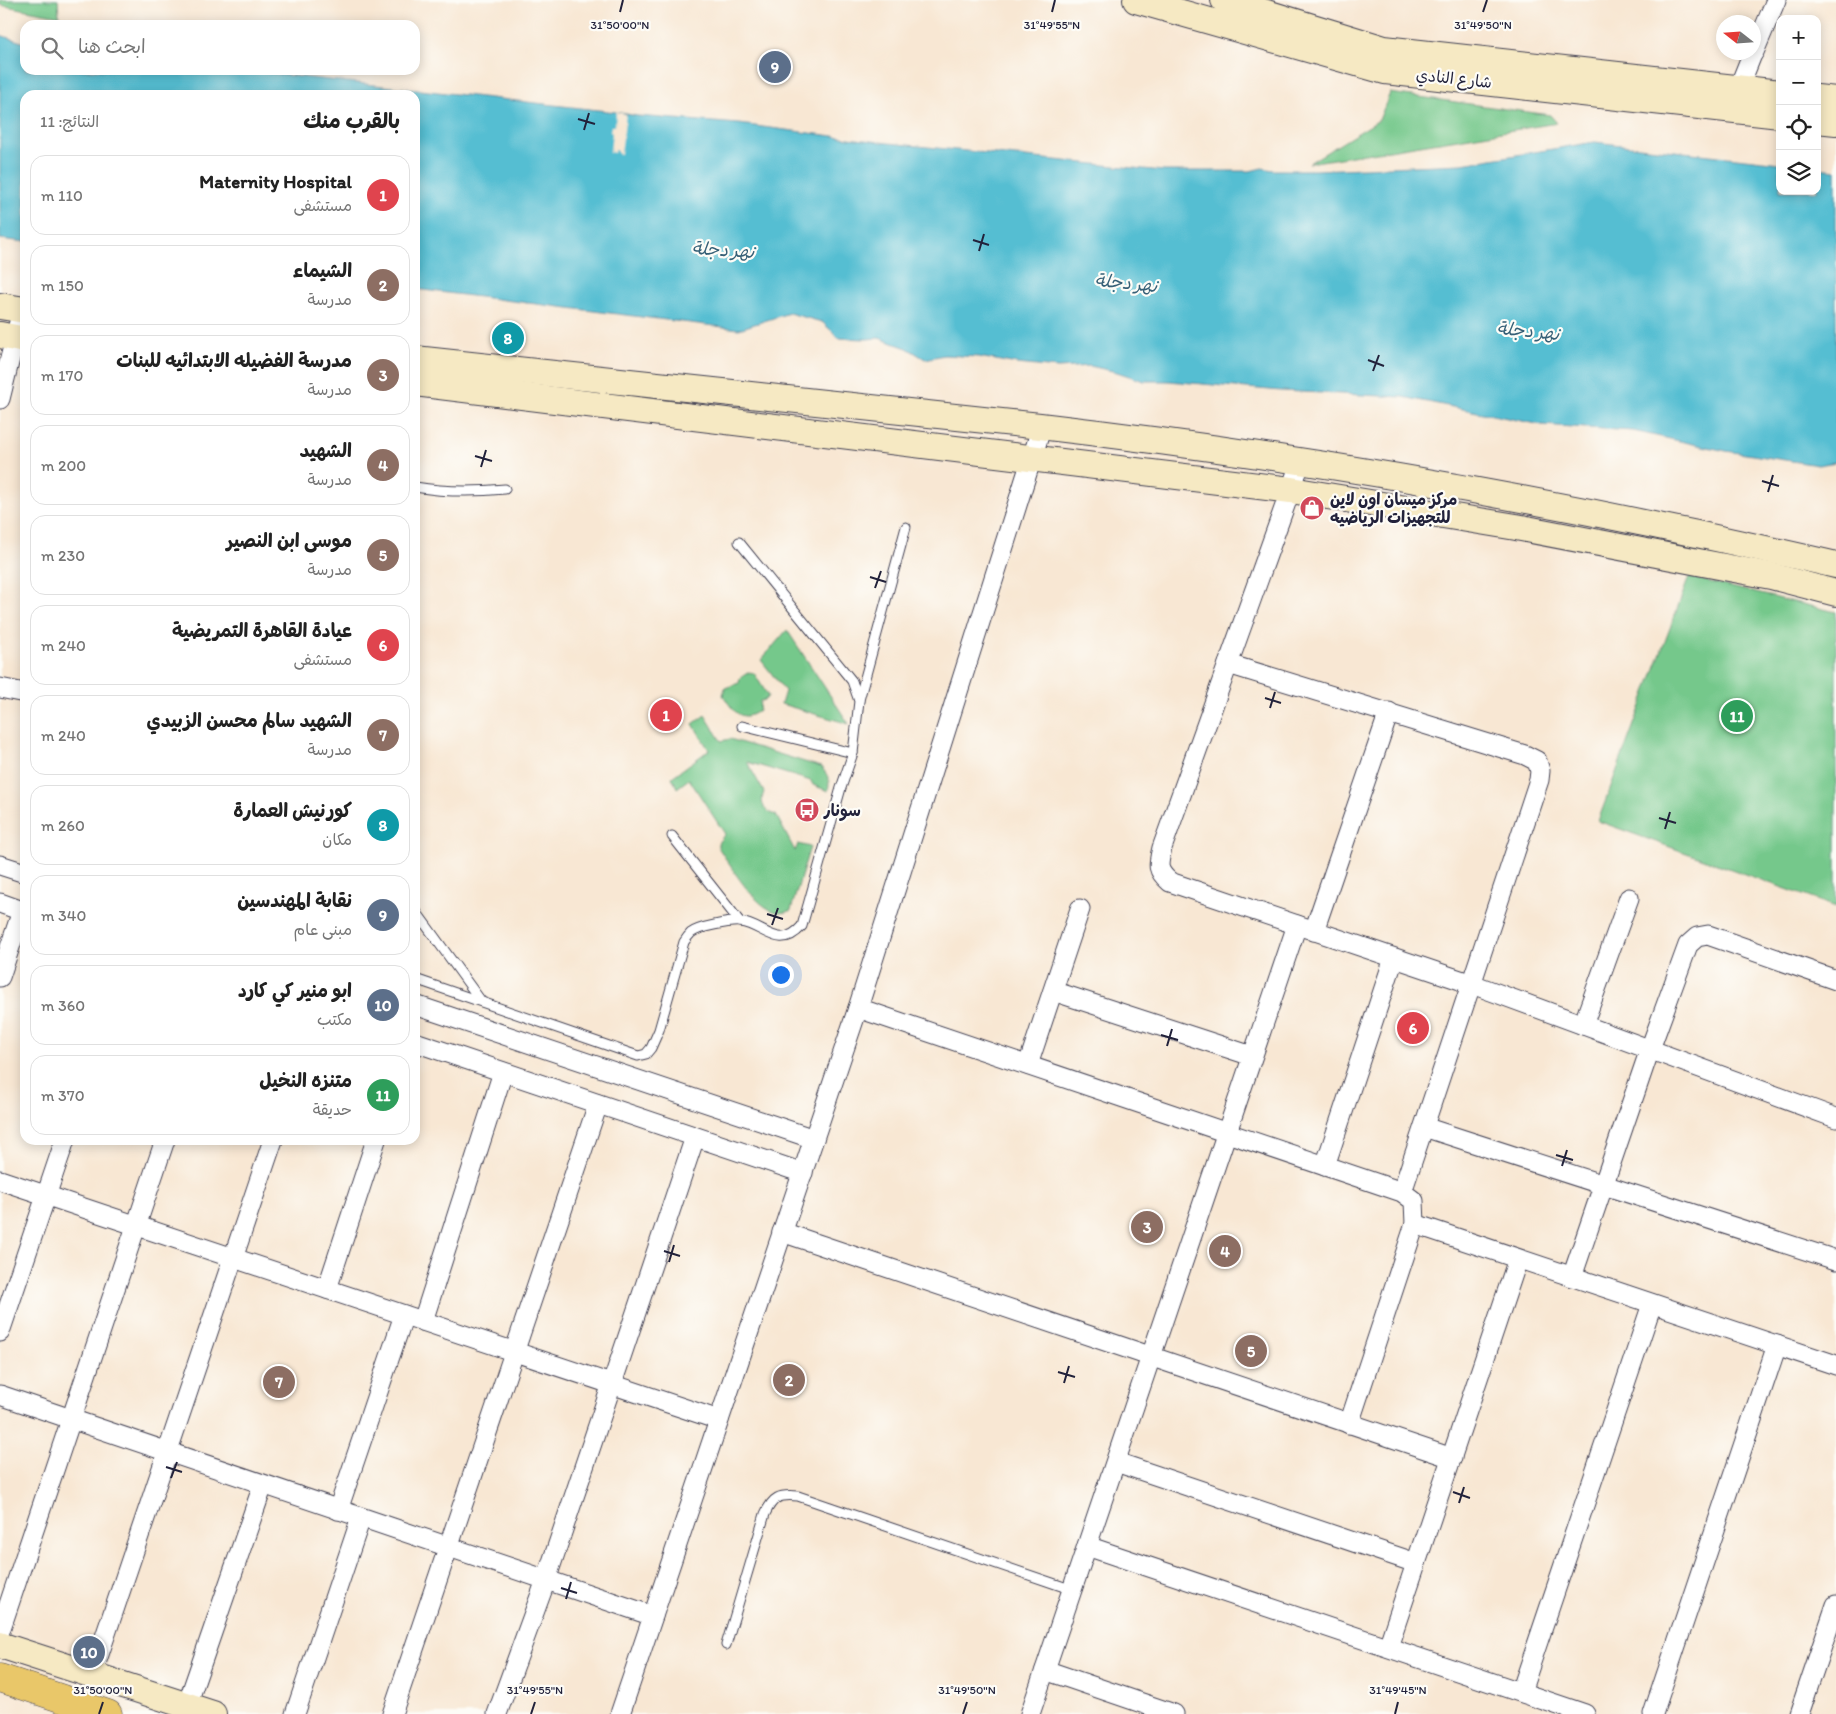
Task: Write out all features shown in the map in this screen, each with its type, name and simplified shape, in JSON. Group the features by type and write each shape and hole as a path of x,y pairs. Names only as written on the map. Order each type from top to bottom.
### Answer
{"main road":[{"path":"0,1678 108,1714"}],"street":[{"name":"شارع النادي","path":"1136,0 1385,71 1776,115"},
{"path":"1761,34 1776,0"},
{"name":"شارع النادي","path":"1228,1 1384,49 1776,92"},
{"path":"1739,87 1750,60"},
{"path":"1821,98 1836,100"},
{"path":"1821,120 1836,122"},
{"path":"0,399 13,338 16,308"},
{"path":"420,360 1042,426 1301,462 1520,498 1836,565"},
{"path":"420,384 1291,490 1516,527 1771,576 1836,593"},
{"path":"620,1714 858,1008 1042,426"},
{"path":"1301,462 1162,848 1158,863 1160,874 1170,882 1472,984 1836,1118"},
{"path":"1228,664 1526,755 1536,761 1538,766 1539,780 1402,1192"},
{"path":"0,688 20,692"},
{"path":"1030,1714 1252,1056 1306,928 1389,712"},
{"path":"0,865 20,871"},
{"path":"1583,1025 1629,898"},
{"path":"0,903 20,910"},
{"path":"1028,1065 1080,909"},
{"path":"0,977 20,922"},
{"path":"1572,1277 1650,1049 1688,945 1697,936 1708,935 1836,980"},
{"path":"1325,1166 1394,958"},
{"path":"1053,991 1252,1056"},
{"path":"420,1007 814,1139"},
{"path":"858,1008 1402,1192 1414,1202 1415,1224 1349,1424"},
{"path":"420,1044 802,1173"},
{"path":"423,1321 503,1072"},
{"path":"392,1714 598,1104"},
{"path":"1424,1127 1836,1260"},
{"path":"497,1714 546,1580 695,1137"},
{"path":"0,1332 63,1145"},
{"path":"0,1631 163,1145"},
{"path":"92,1675 271,1145"},
{"path":"327,1290 374,1145"},
{"path":"0,1180 719,1420"},
{"path":"1415,1224 1836,1365"},
{"path":"782,1232 1452,1458"},
{"path":"1388,1647 1518,1259"},
{"path":"1531,1702 1652,1304"},
{"path":"338,1510 404,1315"},
{"path":"1653,1714 1777,1345"},
{"path":"0,1396 653,1616"},
{"path":"1116,1462 1416,1563"},
{"path":"187,1705 263,1484"},
{"path":"295,1714 361,1518"},
{"path":"1087,1546 1388,1647 1531,1702 1585,1714"},
{"path":"1799,1714 1836,1605"},
{"path":"0,1645 213,1714"},
{"path":"1045,1670 1174,1714"}],"lane":[{"path":"420,487 483,492 505,489"},
{"path":"420,981 638,1056 646,1054 651,1048 659,1030 684,942 691,932 703,926 740,922 780,938 794,935 802,926 841,788 853,753 859,700 906,527"},
{"path":"739,542 852,682 859,700"},
{"path":"742,726 853,753"},
{"path":"672,836 740,922"},
{"path":"420,917 482,1002"},
{"path":"726,1645 764,1514 777,1497 786,1495 807,1500 1073,1590"}],"green space":[{"path":"0,0 58,0 59,16 0,5"},
{"path":"1390,93 1550,115 1557,123 1309,163 1379,120"},
{"path":"1689,577 1836,612 1836,907 1598,821"},
{"path":"787,630 849,724 781,704 785,691 761,660"},
{"path":"749,672 754,673 768,696 765,700 760,701 759,710 753,714 742,716 734,710 723,695 725,688 739,683 740,678"},
{"path":"705,715 721,741 730,739 821,767 827,776 829,781 828,791 813,785 811,781 747,762 764,792 762,800 764,807 776,815 795,851 798,844 810,847 791,910 781,913 770,910 749,892 718,847 718,843 725,834 689,779 677,788 672,777 709,750 693,724"}],"water":[{"path":"0,35 20,41 20,75 286,75 420,90 20,90 20,241 0,239"},
{"name":"نهر دجلة","path":"420,90 637,116 739,124 888,143 1163,171 1250,171 1262,168 1273,170 1316,170 1462,164 1595,142 1776,163 1776,195 1821,195 1821,168 1836,170 1836,462 1818,465 1726,451 1633,431 1542,425 1403,397 1281,391 1169,381 1144,381 1090,366 1058,368 1017,364 979,357 944,355 925,359 907,348 879,338 838,338 822,322 789,313 739,329 420,290"}],"pier":[{"path":"616,112 626,114 621,154 617,153 617,150 614,153 610,152 612,133 610,132 611,126 615,126"}],"place":[{"name":"نقابة المهندسين","path":"775,67"},
{"name":"كورنيش العمارة","path":"508,338"},
{"name":"مركز ميسان اون لاين للتجهيزات الرياضيه","path":"1312,508"},
{"name":"Maternity Hospital","path":"666,715"},
{"name":"متنزه النخيل","path":"1737,716"},
{"name":"سونار","path":"807,810"},
{"name":"عيادة القاهرة التمريضية","path":"1413,1028"},
{"name":"مدرسة الفضيله الابتدائيه للبنات","path":"1147,1227"},
{"name":"الشهيد","path":"1225,1251"},
{"name":"موسى ابن النصير","path":"1251,1351"},
{"name":"الشيماء","path":"789,1380"},
{"name":"الشهيد سالم محسن الزبيدي","path":"279,1382"},
{"name":"ابو منير كي كارد","path":"89,1652"}]}
